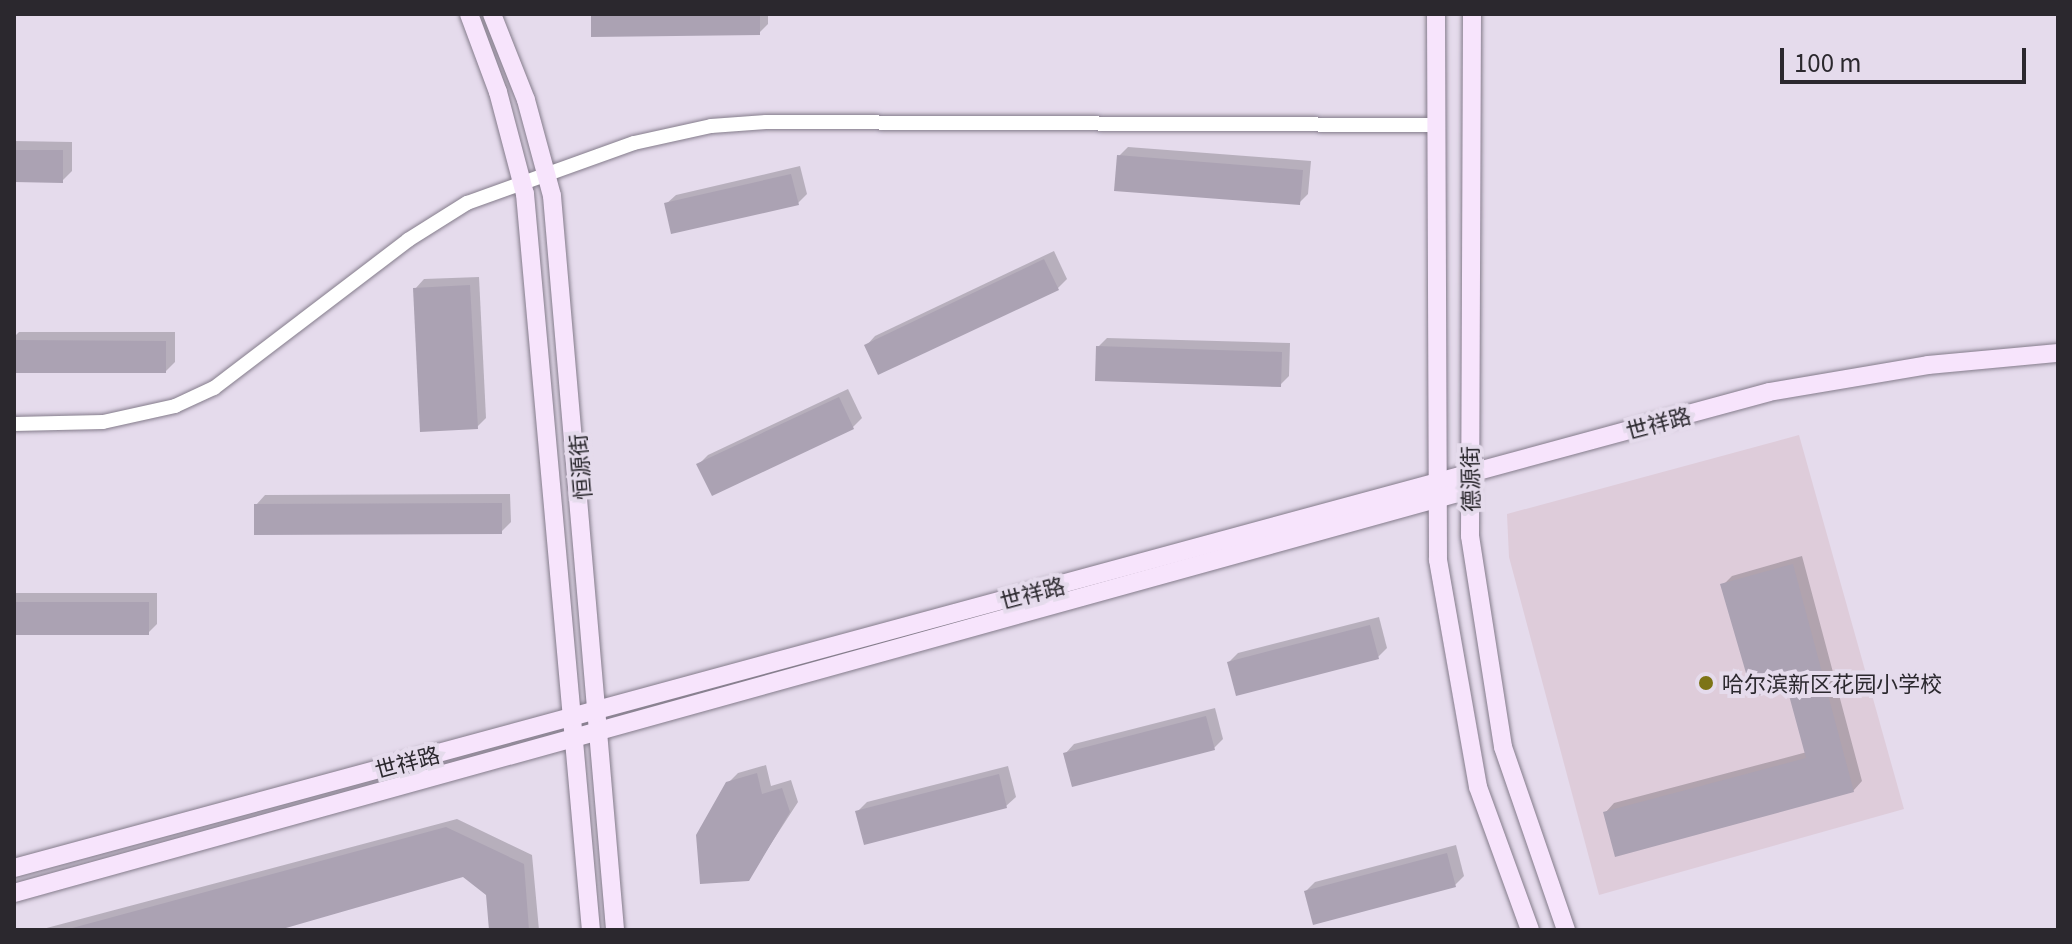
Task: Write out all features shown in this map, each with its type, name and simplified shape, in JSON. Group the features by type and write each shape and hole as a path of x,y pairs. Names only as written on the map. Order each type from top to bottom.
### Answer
{"main road":[{"name":"恒源街","path":"469,14 498,92 522,182 575,715 591,930"},
{"name":"恒源街","path":"492,14 526,100 546,174 567,337 615,930"},
{"name":"德源街","path":"1436,14 1435,491 1445,613 1472,762 1498,849 1530,930"},
{"name":"德源街","path":"1472,14 1468,481 1480,612 1503,747 1566,930"},
{"name":"世祥路","path":"14,893 577,739 1769,392 1928,365 2058,353"},
{"name":"世祥路","path":"14,868 575,715 1435,491"}],"street":[{"path":"14,424 143,416 214,388 439,218 522,182 634,143 711,126 766,122 1435,125"}],"shaded area":[{"name":"哈尔滨新区花园小学校","path":"1799,435 1904,809 1599,895 1509,557 1507,514"}],"building":[{"path":"591,14 760,14 760,35 591,37"},
{"path":"14,150 63,150 63,183 14,182"},
{"path":"1117,155 1303,170 1300,205 1114,191"},
{"path":"791,174 799,205 671,234 664,203"},
{"path":"1044,259 1059,290 878,375 864,345"},
{"path":"470,285 478,429 420,432 413,288"},
{"path":"14,340 166,341 166,373 14,373"},
{"path":"1096,346 1282,352 1281,387 1095,381"},
{"path":"839,397 854,429 712,496 696,464"},
{"path":"502,503 502,534 254,535 254,504"},
{"path":"1793,564 1854,792 1615,857 1603,812 1806,758 1787,688 1753,697 1720,584"},
{"path":"14,602 149,602 149,635 14,635"},
{"path":"1370,625 1379,659 1236,696 1227,662"},
{"path":"1206,716 1215,750 1072,787 1063,753"},
{"path":"757,773 762,794 782,788 790,812 749,881 700,884 696,835 726,782"},
{"path":"999,774 1007,808 864,845 855,811"},
{"path":"446,827 524,864 529,930 489,930 486,895 463,877 279,930 65,930"},
{"path":"1447,853 1456,887 1313,925 1304,891"}],"place":[{"name":"哈尔滨新区花园小学校","path":"1706,683"}]}
